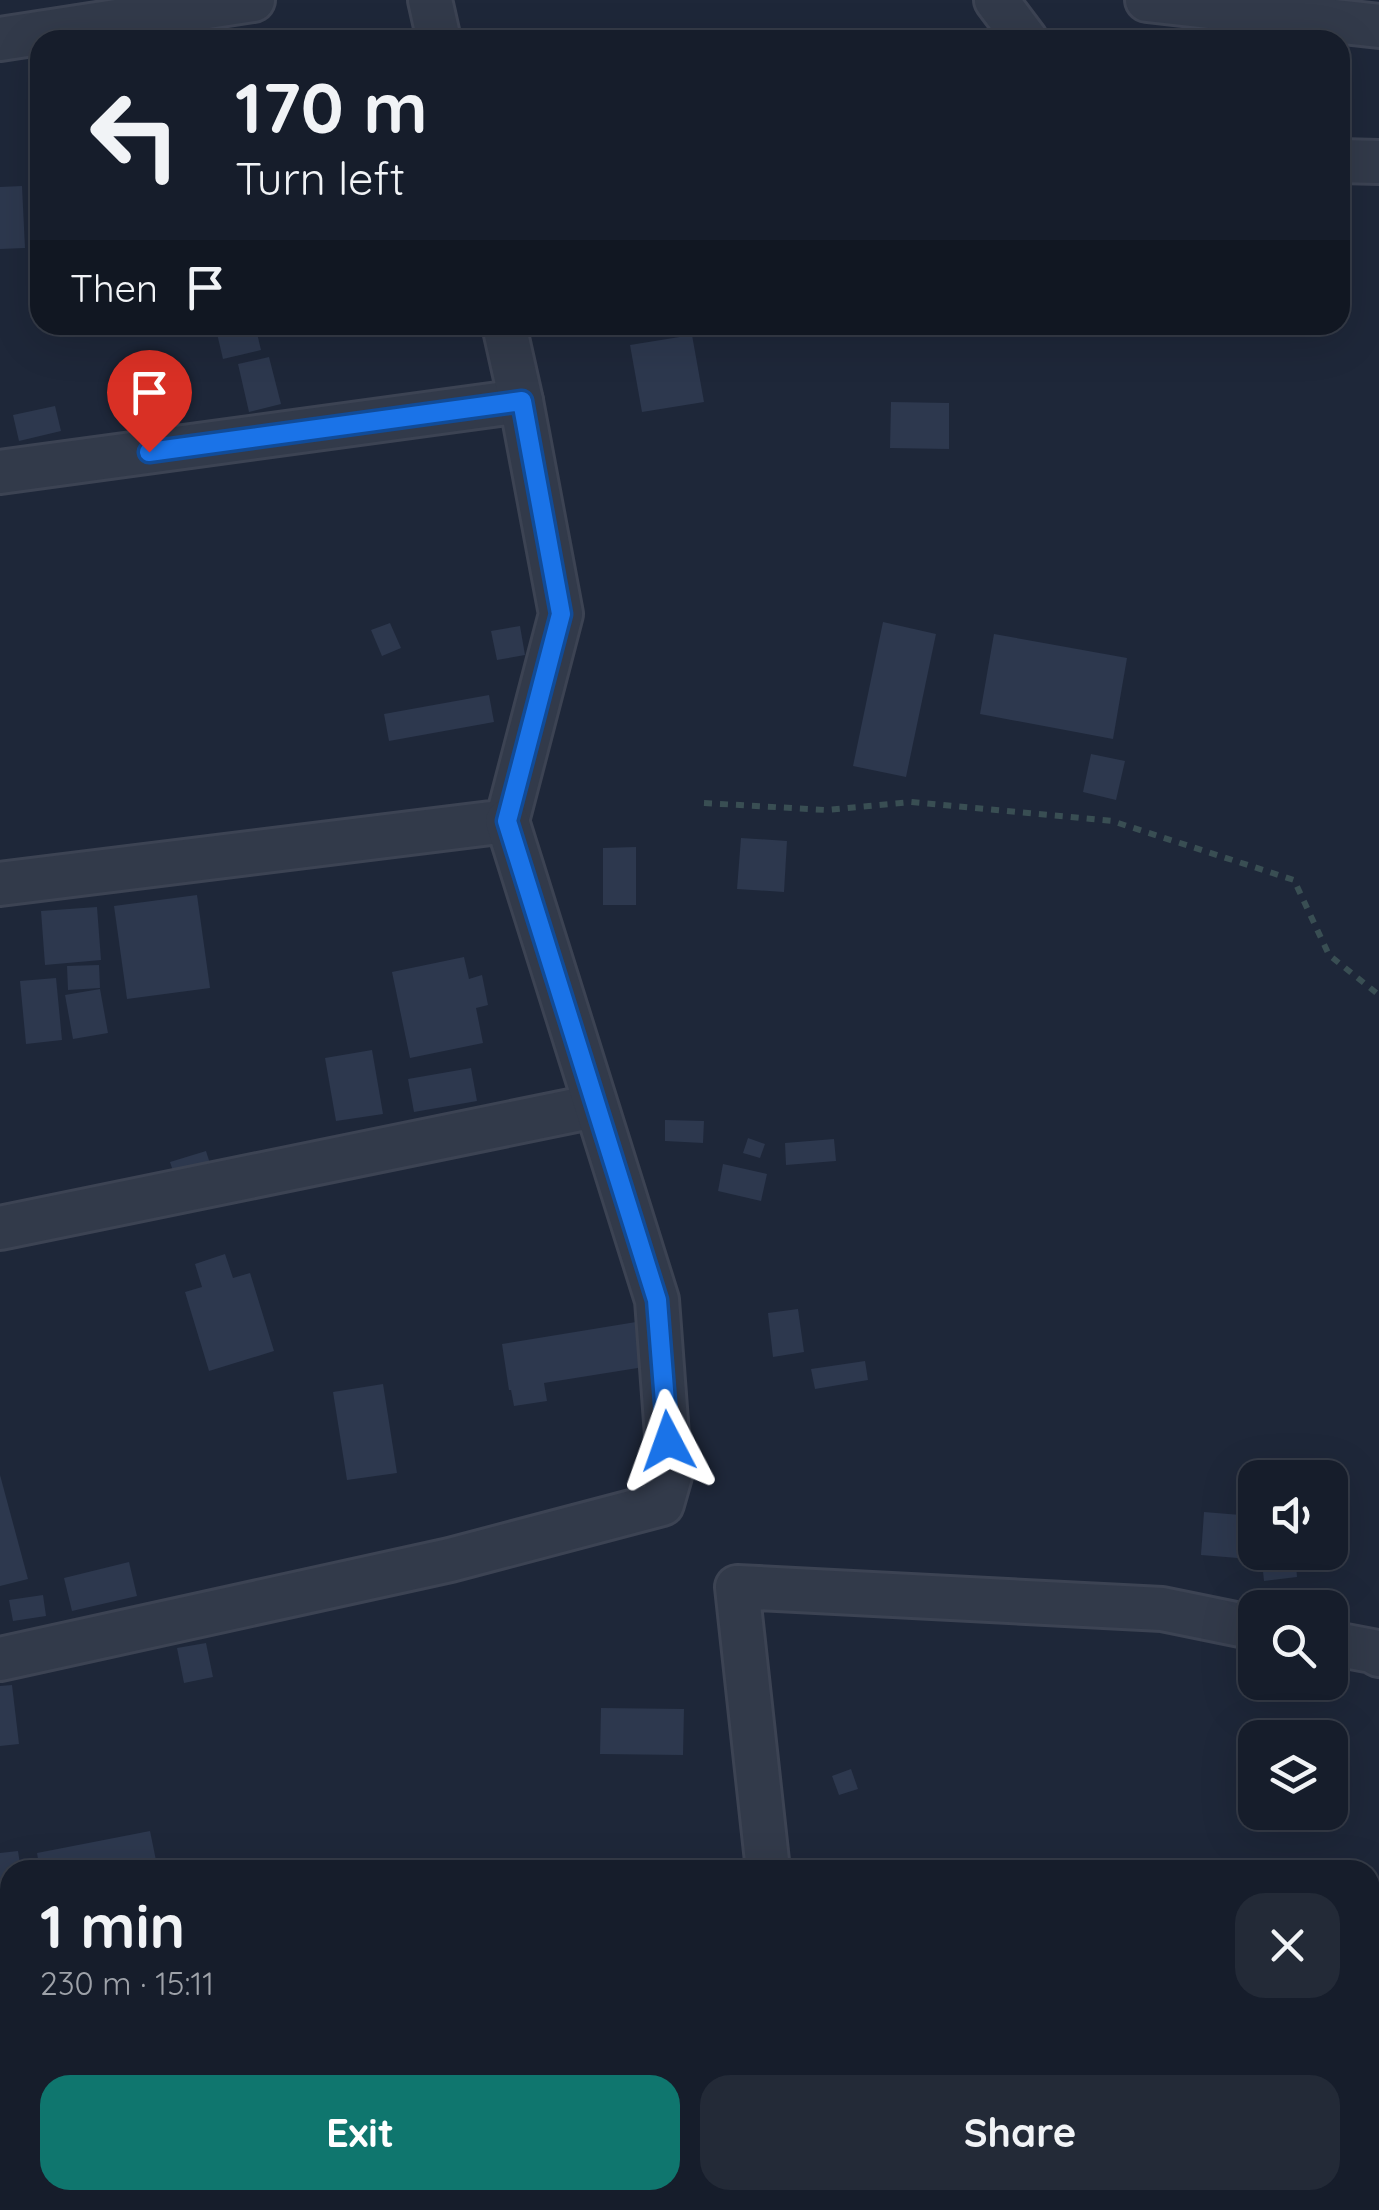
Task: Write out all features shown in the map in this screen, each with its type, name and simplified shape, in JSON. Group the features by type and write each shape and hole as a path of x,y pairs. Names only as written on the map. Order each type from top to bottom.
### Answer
{"street":[{"path":"53,30 253,0"},
{"path":"430,0 437,30"},
{"path":"996,0 1018,30"},
{"path":"1147,0 1379,26"},
{"path":"0,38 30,33"},
{"path":"1350,161 1379,162"},
{"path":"0,1659 450,1560 662,1504 670,1476 657,1300 507,821 561,614 506,335"},
{"path":"0,472 522,401"},
{"path":"0,884 507,821"},
{"path":"0,1228 596,1106"},
{"path":"767,1860 737,1587 1162,1609 1238,1625"},
{"path":"1348,1646 1379,1655"}],"path":[{"path":"704,803 826,810 911,802 1112,821 1294,880 1330,955 1379,995"}],"building":[{"path":"22,186 25,248 0,249 0,187"},
{"path":"217,335 257,335 261,350 223,359"},
{"path":"692,335 704,402 642,412 630,345"},
{"path":"269,357 281,404 249,412 238,364"},
{"path":"891,402 949,403 949,449 890,448"},
{"path":"55,406 61,431 19,441 13,415"},
{"path":"883,622 936,634 906,777 853,766"},
{"path":"390,623 401,648 382,656 371,630"},
{"path":"520,626 525,655 497,660 491,631"},
{"path":"994,634 1127,658 1113,739 980,714"},
{"path":"489,695 494,722 389,741 384,714"},
{"path":"1091,754 1125,761 1116,800 1083,792"},
{"path":"741,838 787,841 784,892 737,889"},
{"path":"636,847 636,905 603,905 603,848"},
{"path":"197,895 210,988 127,999 114,906"},
{"path":"97,907 101,960 45,965 41,911"},
{"path":"464,957 469,979 482,975 488,1005 476,1008 483,1043 410,1058 392,972"},
{"path":"99,965 100,988 68,990 67,966"},
{"path":"56,978 62,1040 26,1044 20,981"},
{"path":"100,989 108,1033 73,1039 65,995"},
{"path":"372,1050 383,1114 336,1121 325,1058"},
{"path":"471,1068 477,1101 414,1112 408,1079"},
{"path":"665,1120 704,1121 703,1143 665,1141"},
{"path":"748,1138 765,1144 760,1158 743,1153"},
{"path":"834,1139 836,1161 786,1165 785,1143"},
{"path":"206,1151 213,1173 177,1183 170,1162"},
{"path":"723,1164 767,1174 761,1201 718,1191"},
{"path":"225,1254 233,1278 250,1273 274,1351 209,1371 185,1292 202,1287 195,1264"},
{"path":"798,1309 804,1352 773,1357 768,1313"},
{"path":"636,1322 644,1367 544,1383 547,1401 514,1406 502,1344"},
{"path":"865,1361 868,1380 815,1389 811,1369"},
{"path":"383,1384 397,1473 347,1480 333,1392"},
{"path":"0,1475 28,1579 0,1586"},
{"path":"1204,1512 1238,1515 1238,1558 1201,1555"},
{"path":"129,1562 137,1596 72,1611 64,1578"},
{"path":"1263,1570 1296,1570 1297,1577 1264,1581"},
{"path":"43,1595 46,1616 13,1621 9,1600"},
{"path":"206,1643 213,1677 184,1683 177,1648"},
{"path":"12,1685 19,1744 0,1746 0,1686"},
{"path":"601,1708 684,1709 683,1755 600,1754"},
{"path":"851,1769 858,1789 839,1795 832,1776"},
{"path":"150,1831 156,1860 38,1860 37,1853"},
{"path":"18,1851 19,1860 0,1860 0,1853"}],"route":[{"path":"149,452 522,401 561,614 507,821 657,1300 668,1441"}]}
